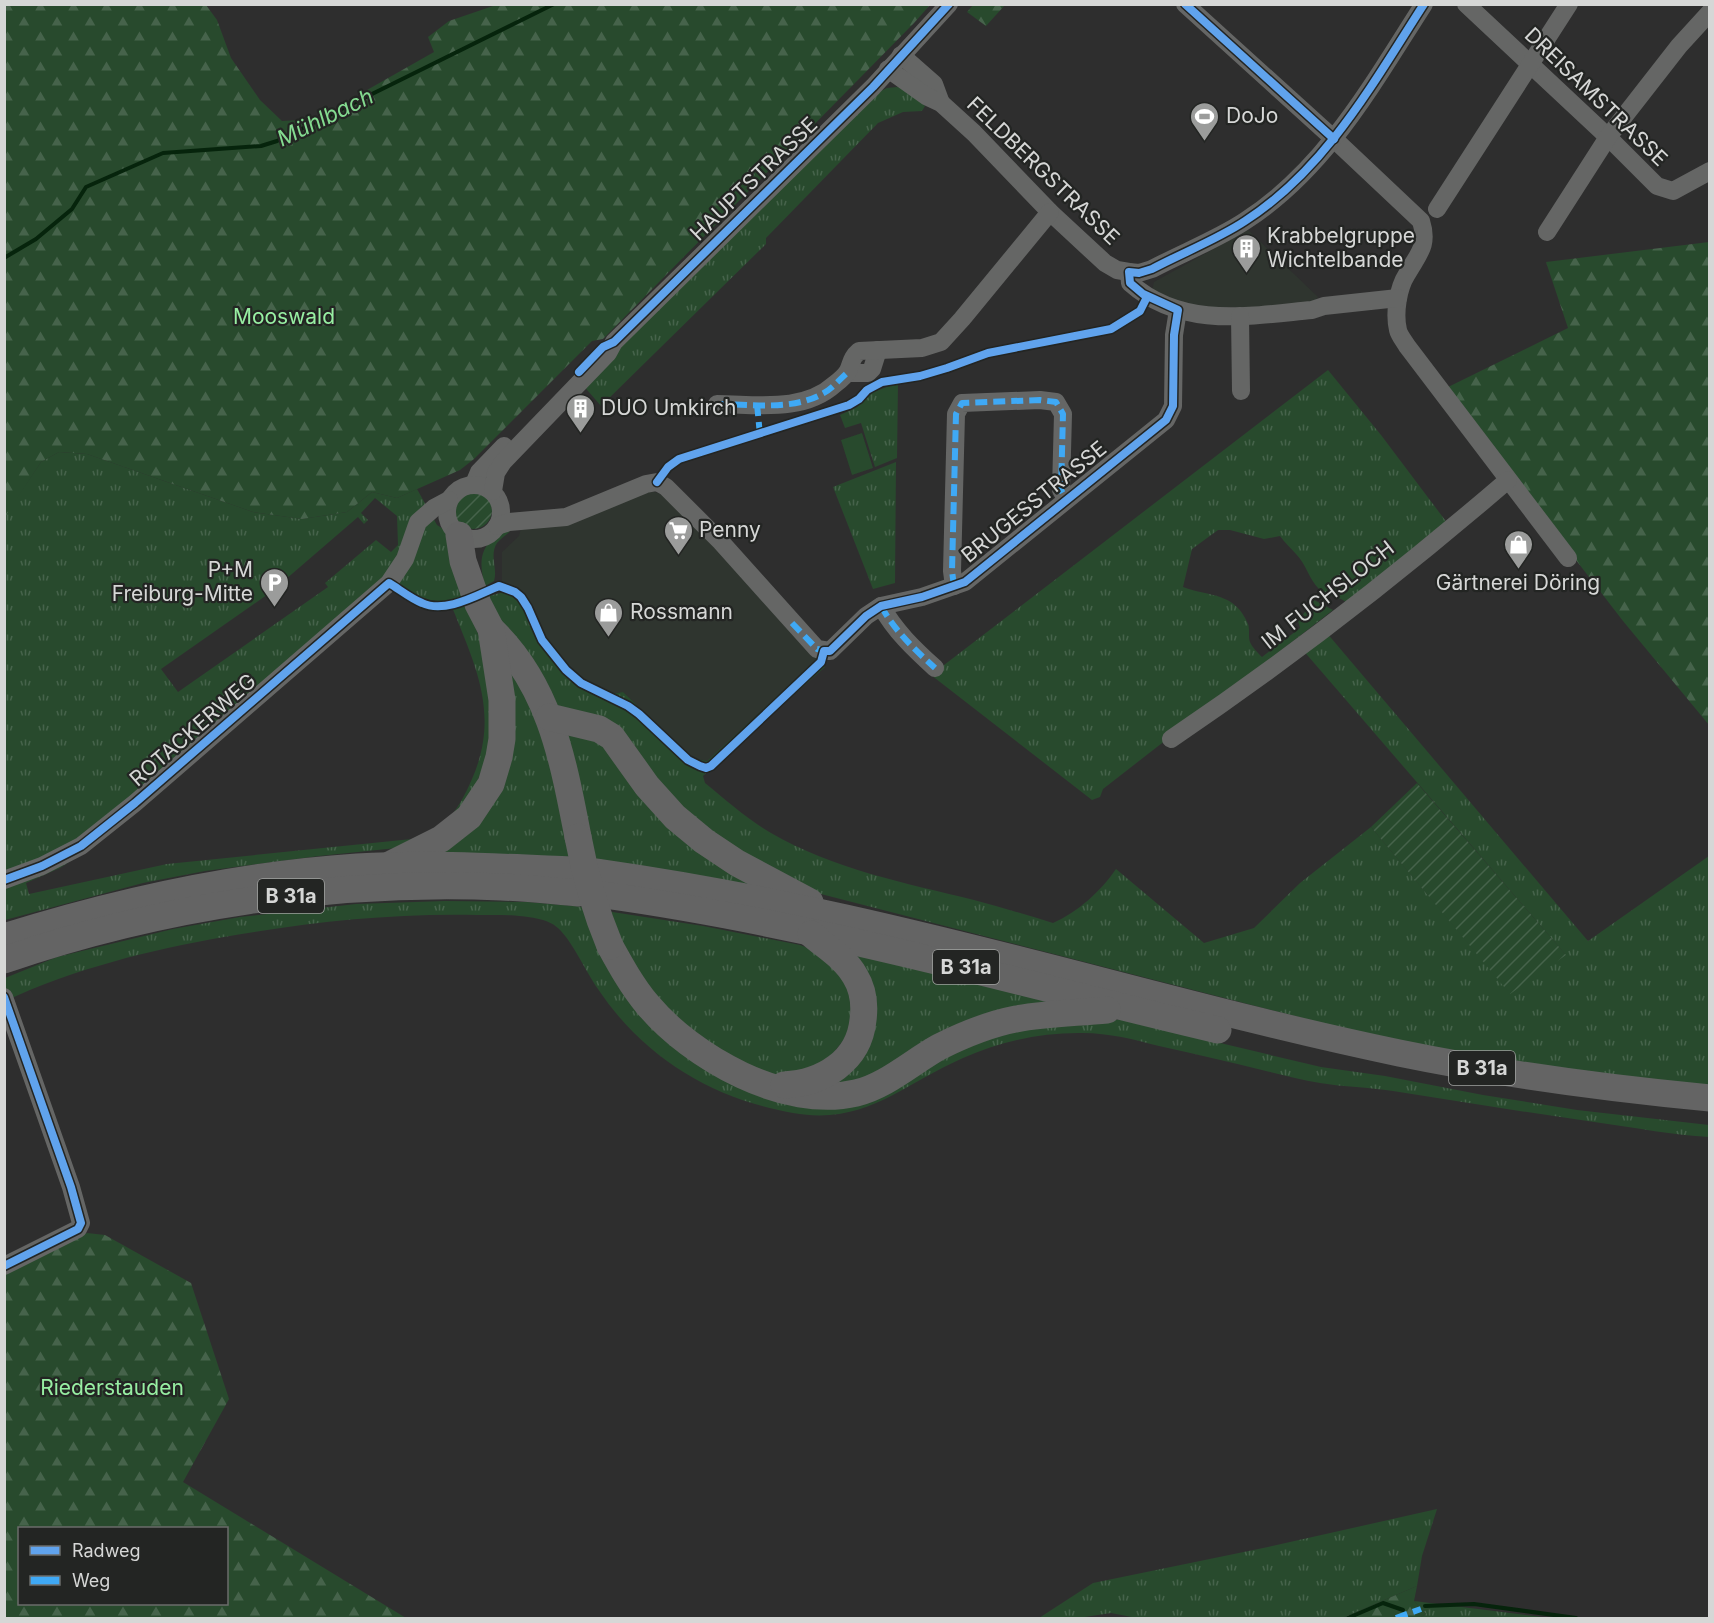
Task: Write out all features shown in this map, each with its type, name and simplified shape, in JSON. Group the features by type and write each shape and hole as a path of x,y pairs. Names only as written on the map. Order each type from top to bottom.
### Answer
{"highway":[{"path":"387,867 455,830 474,812 491,784 502,739 501,686 490,629 478,604 463,561 471,530"},
{"path":"490,629 504,642 519,663 549,717 565,769 586,878 610,946 630,981 648,1005 669,1027 719,1063 745,1076 790,1093 828,1097 858,1093 938,1048 988,1027 1024,1018 1126,1008"},
{"path":"549,717 599,729 612,737 647,786 675,817 704,841 737,863 797,894 828,914"},
{"name":"B 31a","path":"6,951 65,918 234,880 327,870 478,866 588,883 746,897 828,914 1399,1053 1547,1079 1710,1098"},
{"name":"B 31a","path":"6,951 207,907 265,899 347,890 588,883 705,911 805,930 1126,1008 1432,1077 1583,1103 1710,1116"},
{"path":"772,1086 810,1082 826,1075 853,1052 862,1031 865,1009 861,987 856,977 840,957 805,930"}],"street":[{"name":"HAUPTSTRASSE","path":"471,530 502,512 497,498 496,473 503,462 608,353 614,342 775,184 949,4"},
{"path":"1185,4 1421,221 1425,232 1423,248 1406,274 1398,298 1398,330 1407,346 1568,558"},
{"path":"1129,272 1139,273 1152,269 1246,221 1308,170 1334,139 1424,4"},
{"name":"DREISAMSTRASSE","path":"1466,4 1608,137 1656,186 1673,191 1710,171"},
{"path":"1437,209 1569,4"},
{"path":"1547,231 1608,137 1679,46 1710,12"},
{"name":"FELDBERGSTRASSE","path":"901,55 934,84 941,103"},
{"name":"FELDBERGSTRASSE","path":"888,69 926,96 941,103 974,133 1050,212 1105,263 1117,270 1129,272 1130,283 1143,294 1178,310 1211,317 1240,316 1312,310 1324,306 1398,298"},
{"path":"717,404 784,406 800,402 824,393 847,373 852,357 859,351 922,348 941,342 962,320 1050,212"},
{"name":"BRUGESSTRASSE","path":"415,528 440,520 471,530 509,522 566,517 646,483 657,482 666,487 721,542 817,649 830,651 866,616 881,606 922,597 965,582 1167,420 1173,406 1174,334 1178,310"},
{"path":"1240,316 1241,391"},
{"name":"HAUPTSTRASSE","path":"415,528 427,514 449,500 460,488 474,484 479,472 603,347 614,342"},
{"path":"954,586 952,572 956,414 962,403 1040,400 1056,402 1063,414 1061,490 1066,499"},
{"name":"IM FUCHSLOCH","path":"1171,739 1347,610 1458,523 1508,480"},
{"path":"474,484 484,486 497,498"},
{"name":"BRUGESSTRASSE","path":"497,498 556,517"},
{"path":"449,500 447,510 471,530"},
{"name":"ROTACKERWEG","path":"4,880 42,866 81,846 135,803 389,583 405,559 415,528"},
{"path":"881,606 909,645 934,668"},
{"path":"4,997 71,1187 81,1223 78,1229 4,1266"}],"shaded area":[{"path":"1248,230 1318,297 1311,305 1197,309 1152,291 1154,282"},
{"path":"648,490 672,501 817,659 707,761 693,758 623,692 612,694 593,686 573,672 545,638 534,608 527,598 521,591 502,585 502,552 519,536 521,528 555,527"}],"green space":[{"name":"Mooswald","path":"5,4 206,5 217,20 231,58 260,100 282,121 317,119 350,106 367,90 434,52 428,37 449,21 496,5 930,5 603,339 592,341 474,459 460,470 397,498 372,492 347,512 302,519 253,512 87,454 59,452 41,462 5,517"},
{"path":"974,4 1005,5 986,26 967,12"},
{"path":"897,87 905,89 925,106 922,111 903,112 878,123 766,238 766,244 601,406 582,384 879,92"},
{"path":"1709,242 1709,725 1623,621 1444,389 1568,328 1546,262"},
{"path":"1328,370 1381,435 1448,524 1348,604 1319,589 1299,558 1280,536 1264,539 1230,530 1218,530 1192,549 1183,587 1221,597 1236,606 1248,624 1251,644 1262,657 1300,628 1298,621 1314,600 1333,610 1103,789 1100,797 1092,800 931,675"},
{"path":"898,383 897,458 875,467 861,423 845,428 840,415 857,407 873,392"},
{"path":"862,433 873,468 852,475 841,440"},
{"path":"59,452 87,454 253,512 302,519 347,512 372,492 397,498 417,489 437,525 448,532 459,587 481,641 497,735 463,814 406,847 205,871 143,883 5,920 4,517 41,462","holes":["375,498 397,516 398,545 391,552 376,540 325,583 328,587 178,692 161,669 271,592 358,517 364,524 368,520 361,513","392,589 420,607 427,609 452,607 469,650 481,692 484,734 480,756 464,797 445,822 412,839 167,864 29,894 26,883 60,868 96,844"]},
{"path":"896,462 895,583 873,589 833,487"},
{"path":"473,491 480,492 486,497 491,503 491,517 486,523 480,528 473,529 466,528 460,523 455,517 454,510 455,503 460,497 466,492"},
{"path":"512,529 495,548 494,581 485,586 481,566 483,553 489,542 501,532"},
{"path":"504,592 519,602 549,655 568,675 583,687 609,700 612,694 623,692 692,758 707,761 817,659 825,667 703,776 705,783 771,833 795,846 844,866 1053,923 1088,900 1116,869 1204,943 1254,928 1300,883 1371,827 1510,993 1565,954 1302,649 1326,632 1588,941 1709,856 1709,1089 1419,1048 817,893 721,847 555,705 499,618 489,596"},
{"path":"516,672 540,718 573,858 423,854 473,820 503,677"},
{"path":"558,728 581,729 785,894 592,862"},
{"path":"1417,783 1566,955 1510,994 1371,827"},
{"path":"445,901 527,902 585,907 641,1007 815,1102 965,1040 1095,1018 1123,1020 1321,1067 1577,1110 1709,1125 1709,1137 1682,1135 1384,1090 1320,1083 1129,1039 1088,1033 1063,1033 1019,1039 991,1047 941,1068 882,1100 842,1114 793,1113 735,1097 708,1086 659,1055 616,1014 593,982 569,941 558,928 542,920 520,916 414,915 319,923 256,932 196,942 112,962 58,979 5,1001 5,978 57,957 173,929 240,917 356,904"},
{"path":"606,911 703,926 800,945 826,955 855,996 854,1027 818,1072 768,1077 705,1046 646,991"},
{"path":"828,943 1081,1006 854,1087 824,1082 867,1028"},
{"name":"Riederstauden","path":"87,1233 105,1235 191,1283 229,1399 183,1482 406,1618 5,1618 4,1274"},
{"path":"1437,1509 1422,1556 1417,1586 1342,1618 1137,1618 1111,1613 1078,1618 1039,1618 1093,1583"},
{"path":"1417,1586 1414,1601 1426,1614 1419,1618 1342,1618"},
{"path":"1414,1601 1550,1618 1419,1618 1426,1614"}],"waterway":[{"name":"Mühlbach","path":"4,258 36,239 72,209 86,187 163,153 261,146 277,141 554,4"},
{"path":"1348,1618 1383,1603 1403,1610"},
{"path":"1425,1606 1474,1604 1576,1618"}],"marked path":[{"path":"717,404 784,405 797,403 826,392 847,373"},
{"path":"954,586 952,571 956,414 962,403 1040,400 1056,402 1063,414 1061,490 1066,499"},
{"path":"757,404 760,435"},
{"path":"881,606 912,647 935,668"},
{"path":"792,623 817,649 828,651"},
{"path":"1396,1618 1421,1609"}],"cycle path":[{"path":"579,372 603,347 614,342 873,87 949,4"},
{"path":"1185,4 1334,139"},
{"path":"4,880 42,866 81,846 135,803 389,583 413,599 431,606 451,605 499,586 515,592 528,608 542,640 566,670 581,683 628,706 639,714 688,760 706,768 711,766 821,662 824,651 830,651 866,616 881,606 922,597 965,582 1166,420 1173,406 1174,335 1178,310 1143,294 1130,283 1129,272 1139,273 1152,269 1223,234 1274,200 1300,176 1346,123 1424,4"},
{"path":"657,482 668,467 679,459 849,405 867,390 882,382 920,376 988,353 1111,329 1140,311 1147,297"},
{"path":"4,997 71,1187 81,1223 78,1229 4,1266"}],"place":[{"name":"DoJo","path":"1205,142"},
{"name":"Krabbelgruppe Wichtelbande","path":"1246,274"},
{"name":"DUO Umkirch","path":"580,434"},
{"name":"Penny","path":"678,556"},
{"name":"Gärtnerei Döring","path":"1518,570"},
{"name":"P+M Freiburg-Mitte","path":"274,608"},
{"name":"Rossmann","path":"609,638"}]}
